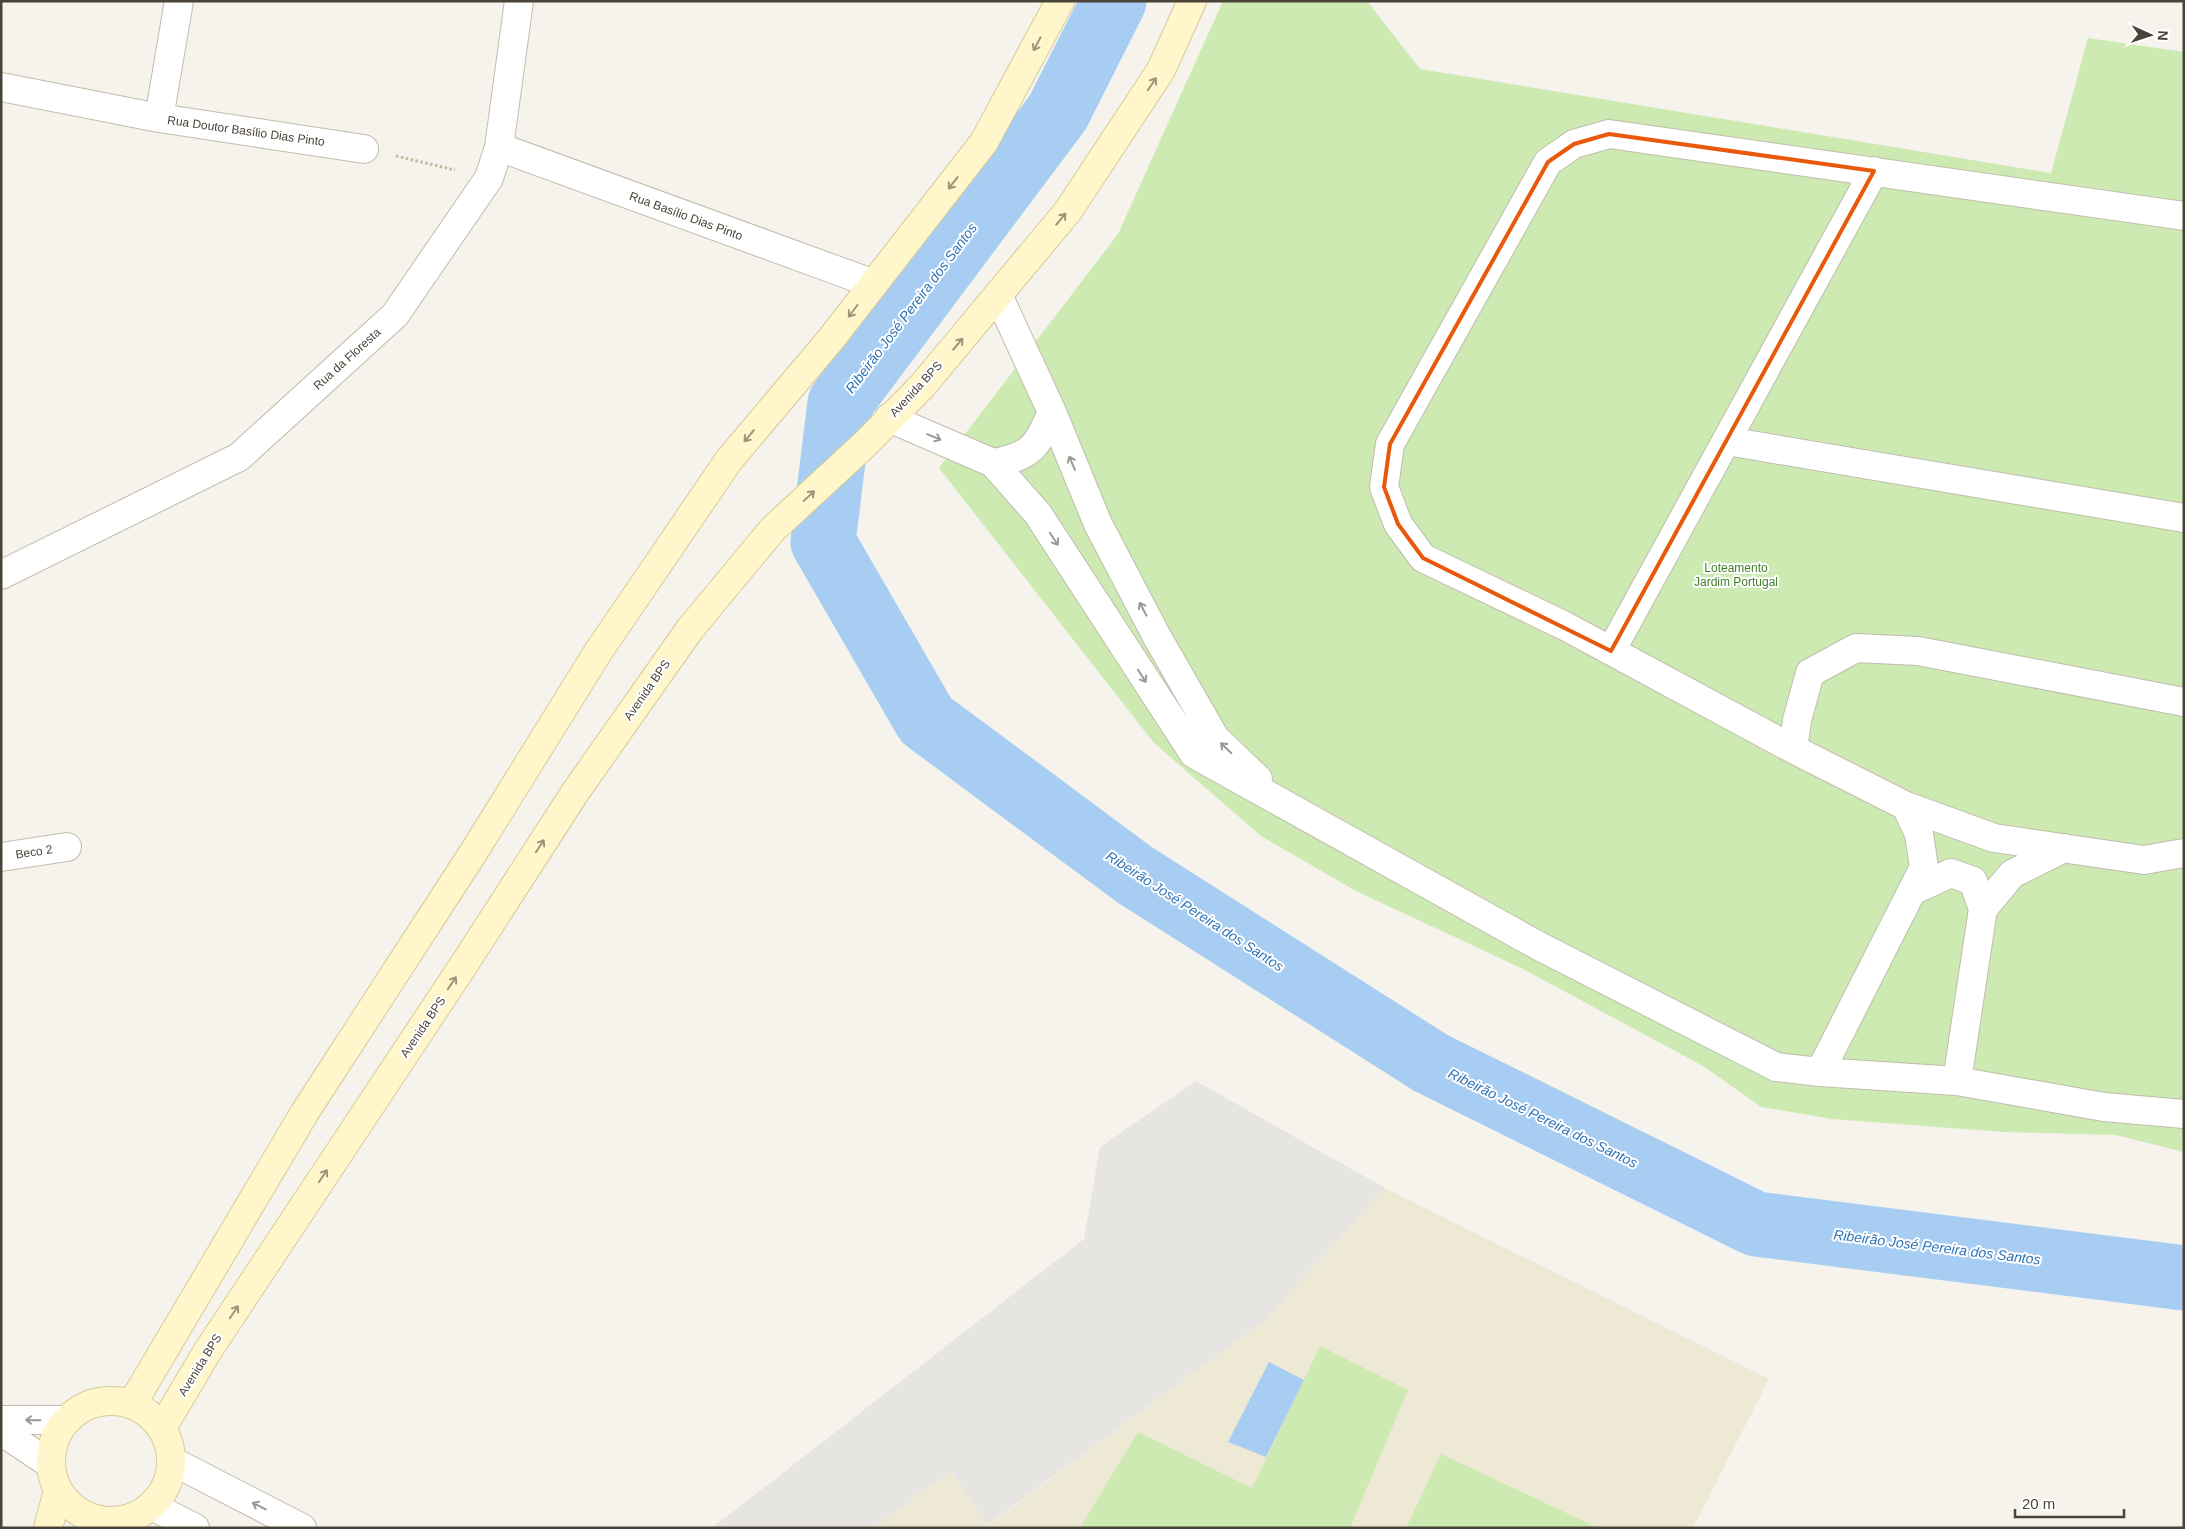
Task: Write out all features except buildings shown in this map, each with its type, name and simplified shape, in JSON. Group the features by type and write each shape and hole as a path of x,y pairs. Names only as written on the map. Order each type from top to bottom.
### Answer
{"main road":[{"path":"132,1404 305,1112 475,850 598,652 729,460 832,339 984,142 1060,1"},
{"name":"Avenida BPS","path":"162,1428 207,1352 463,966 576,791 690,629 773,529 865,444 923,385 1068,211 1161,70 1192,1"},
{"path":"114,1400 132,1404 149,1413 162,1428 169,1444 172,1461 170,1476 164,1490 152,1506 140,1514 115,1525 84,1514 70,1506 58,1491 50,1464 51,1454 56,1436 66,1420 80,1409 96,1402 114,1400"},
{"path":"48,1528 58,1491"}],"street":[{"path":"159,118 179,1"},
{"name":"Rua da Floresta","path":"1,575 239,457 395,315 489,178 499,147 519,1"},
{"name":"Rua Doutor Basílio Dias Pinto","path":"1,87 159,118 364,149"},
{"path":"2184,216 1609,134 1574,144 1548,162 1390,444 1384,487 1398,524 1423,558 1565,626 1793,749 1906,806 1994,838 2144,860 2184,868"},
{"name":"Rua Basílio Dias Pinto","path":"499,147 874,284"},
{"path":"1611,651 1874,171"},
{"path":"998,295 1052,412 1098,524 1156,635 1215,738 1286,806"},
{"path":"993,463 1014,459 1030,451 1040,438 1052,412"},
{"path":"889,418 993,463 1038,514 1194,754 1537,945 1776,1067 1820,1072 1957,1081 2104,1107 2184,1114"},
{"path":"1727,441 2184,518"},
{"path":"1793,749 1797,720 1810,673 1856,648 1927,652 2184,702"},
{"path":"1820,1072 1924,867 1919,834 1906,806"},
{"name":"Beco 2","path":"1,857 67,847"},
{"path":"1983,908 2012,874 2064,848"},
{"path":"2144,860 2184,853"},
{"path":"1912,891 1951,873 1973,880 1983,908 1957,1081"},
{"path":"1,1420 66,1420"},
{"path":"1,1432 50,1464"},
{"path":"172,1461 302,1528"},
{"path":"152,1506 195,1528"}],"path":[{"path":"364,149 489,178"}],"highlighted area":[{"path":"1609,134 1874,171 1611,651 1423,558 1398,524 1384,487 1390,444 1548,162 1574,144"}],"shaded area":[{"path":"1196,1081 1385,1188 1265,1321 988,1524 951,1472 872,1528 712,1528 1084,1239 1100,1147"},
{"path":"1385,1188 1769,1379 1693,1528 872,1528 951,1472 989,1524 1265,1321"}],"green space":[{"name":"Loteamento Jardim Portugal","path":"1223,1 1367,1 1420,69 2051,173 2088,38 2184,52 2184,1152 2116,1135 2003,1132 1832,1119 1761,1107 1703,1066 1521,968 1356,891 1261,836 1154,743 939,468 1118,234"},
{"path":"1320,1346 1408,1390 1350,1528 1080,1528 1138,1432 1252,1488"},
{"path":"1441,1454 1598,1528 1406,1528"}],"water":[{"path":"1269,1362 1304,1380 1266,1457 1228,1442"}],"waterway":[{"name":"Ribeirão José Pereira dos Santos","path":"1114,1 1058,112 840,403 823,542 926,720 1135,875 1431,1063 1756,1224 2184,1278"}]}
